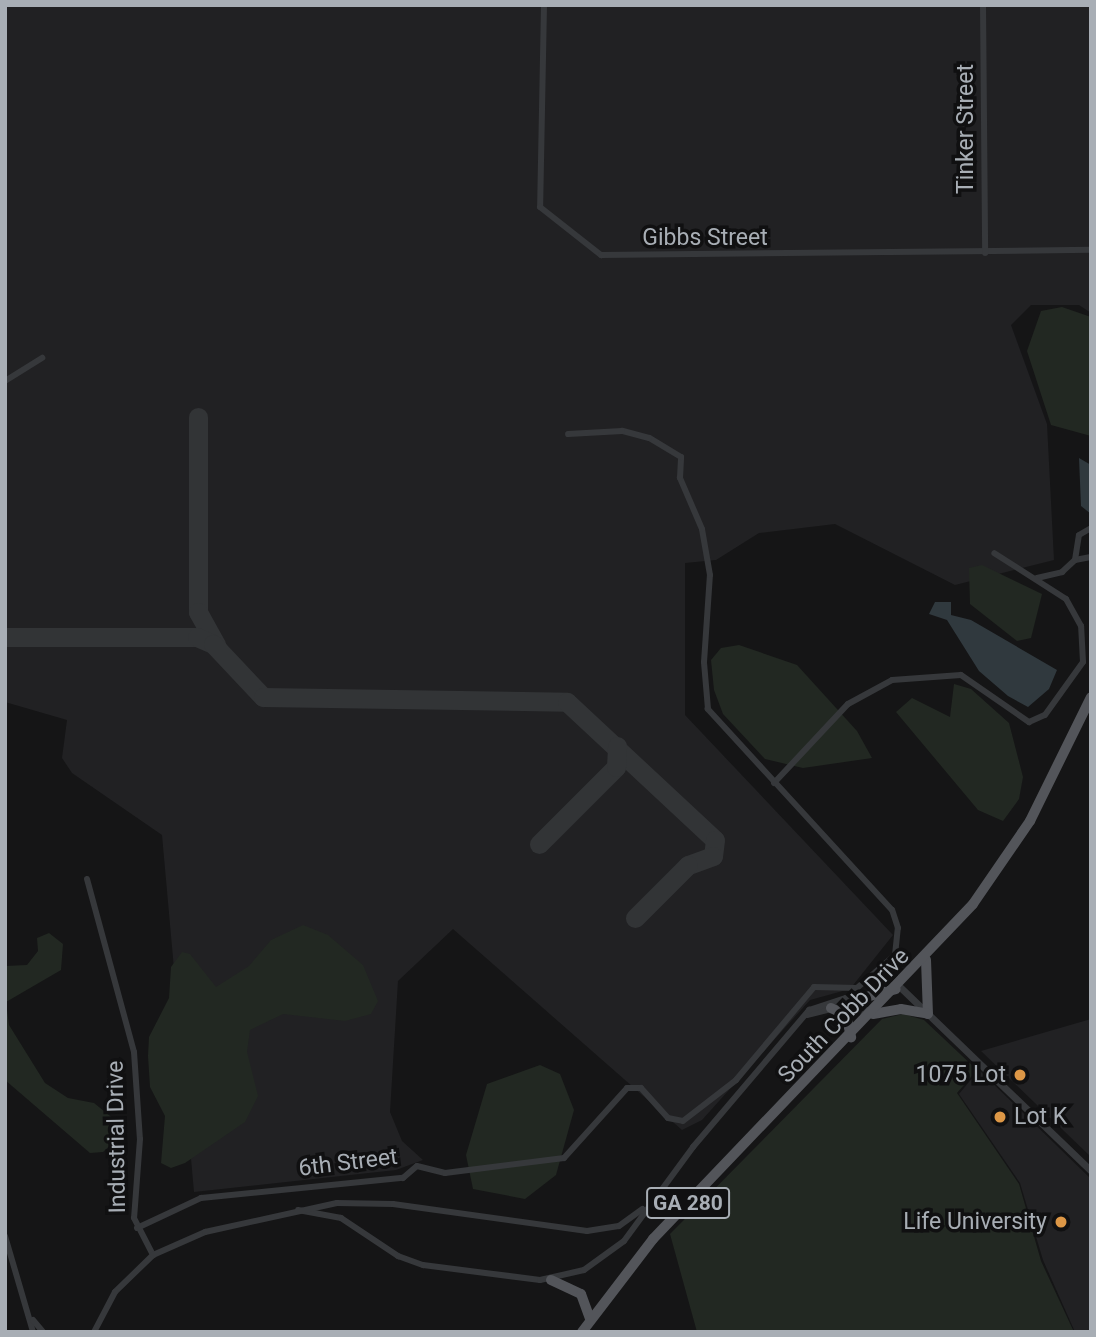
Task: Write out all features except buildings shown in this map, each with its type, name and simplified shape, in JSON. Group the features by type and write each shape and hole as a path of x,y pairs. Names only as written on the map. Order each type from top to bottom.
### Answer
{"main road":[{"name":"South Cobb Drive","path":"582,1332 653,1239 926,960 1018,842 1091,697"},
{"path":"873,1014 901,1009 928,1014 926,960"},
{"path":"855,1000 900,988"},
{"path":"831,1008 846,1015 851,1037"},
{"path":"551,1280 581,1294 590,1320"}],"street":[{"name":"Gibbs Street","path":"544,5 540,206 601,256 1091,250"},
{"name":"Tinker Street","path":"983,5 985,253"},
{"path":"5,382 42,358"},
{"path":"568,434 622,430 681,457 680,478 702,529 710,575 705,699 717,722 774,783 848,704 892,680 961,675 1038,722 1079,669 1086,643 1074,609 1037,578 994,552"},
{"path":"1075,560 1079,535 1091,528"},
{"path":"1037,578 1056,576 1075,560 1091,558"},
{"name":"6th Street","path":"137,1228 201,1198 403,1178 417,1166 445,1173 564,1158 627,1088 641,1088 672,1121 701,1111 814,987 857,988 895,955 898,928 892,911 774,783"},
{"name":"Industrial Drive","path":"88,880 135,1052 137,1228 153,1255"},
{"path":"900,988 1091,1171"},
{"path":"298,1210 341,1218 412,1262 551,1280 610,1254 648,1204 805,1016 829,1000 855,1000 873,1014"},
{"path":"805,1016 831,1008 873,1014"},
{"path":"93,1330 115,1293 153,1255 205,1232 298,1210 393,1204 587,1231 619,1226 648,1204"},
{"path":"5,1236 33,1332"},
{"path":"31,1318 43,1332"}],"shaded area":[{"path":"5,5 1091,5 1091,313 1079,305 1031,305 1011,325 1047,424 1054,560 955,585 835,524 759,533 716,560 685,563 685,715 893,935 850,989 810,1000 702,1120 682,1130 453,929 398,981 390,1112 402,1141 423,1160 396,1170 194,1192 162,835 72,773 62,758 67,720 5,702"},
{"path":"1062,307 1091,317 1091,436 1051,425 1027,351 1041,311"},
{"path":"1079,458 1091,465 1091,514 1081,506"},
{"path":"982,565 1042,594 1031,638 1017,641 970,604 969,568"},
{"path":"935,602 951,602 951,615 971,620 1057,670 1049,689 1028,707 1008,696 979,671 947,620 929,614"},
{"path":"739,645 797,665 857,731 872,758 803,768 765,759 723,714 714,690 711,660 721,648"},
{"path":"954,684 971,689 1009,723 1023,777 1019,799 1003,821 978,810 896,712 912,698 950,717"},
{"path":"303,925 328,935 363,965 378,1001 371,1014 345,1021 283,1014 250,1030 247,1052 258,1096 245,1122 185,1163 171,1168 161,1163 165,1116 150,1087 148,1056 149,1037 169,998 171,967 182,952 190,954 216,987 249,966 271,940"},
{"path":"49,933 63,944 61,970 6,1002 9,1025 45,1083 68,1098 94,1103 115,1120 115,1141 103,1152 90,1153 5,1080 5,966 27,965 38,951 37,938"},
{"path":"903,1014 924,1020 977,1070 957,1093 1019,1184 1041,1261 1074,1332 697,1332 670,1234 882,1019"},
{"name":"Life University","path":"1091,1019 1091,1157 981,1051"},
{"path":"540,1065 560,1074 574,1110 556,1175 525,1199 473,1189 466,1155 487,1084"},
{"name":"Life University","path":"979,1070 1091,1179 1091,1332 1075,1332 1043,1260 1020,1183 959,1094"}],"taxiway":[{"path":"198,417 198,612 216,645"},
{"path":"5,637 197,637 213,644 263,697 567,702 715,840 713,856 688,865 635,918"},
{"path":"539,844 616,767 617,746"}],"place":[{"name":"1075 Lot","path":"1020,1075"},
{"name":"Lot K","path":"1000,1117"},
{"name":"Life University","path":"1061,1222"}]}
